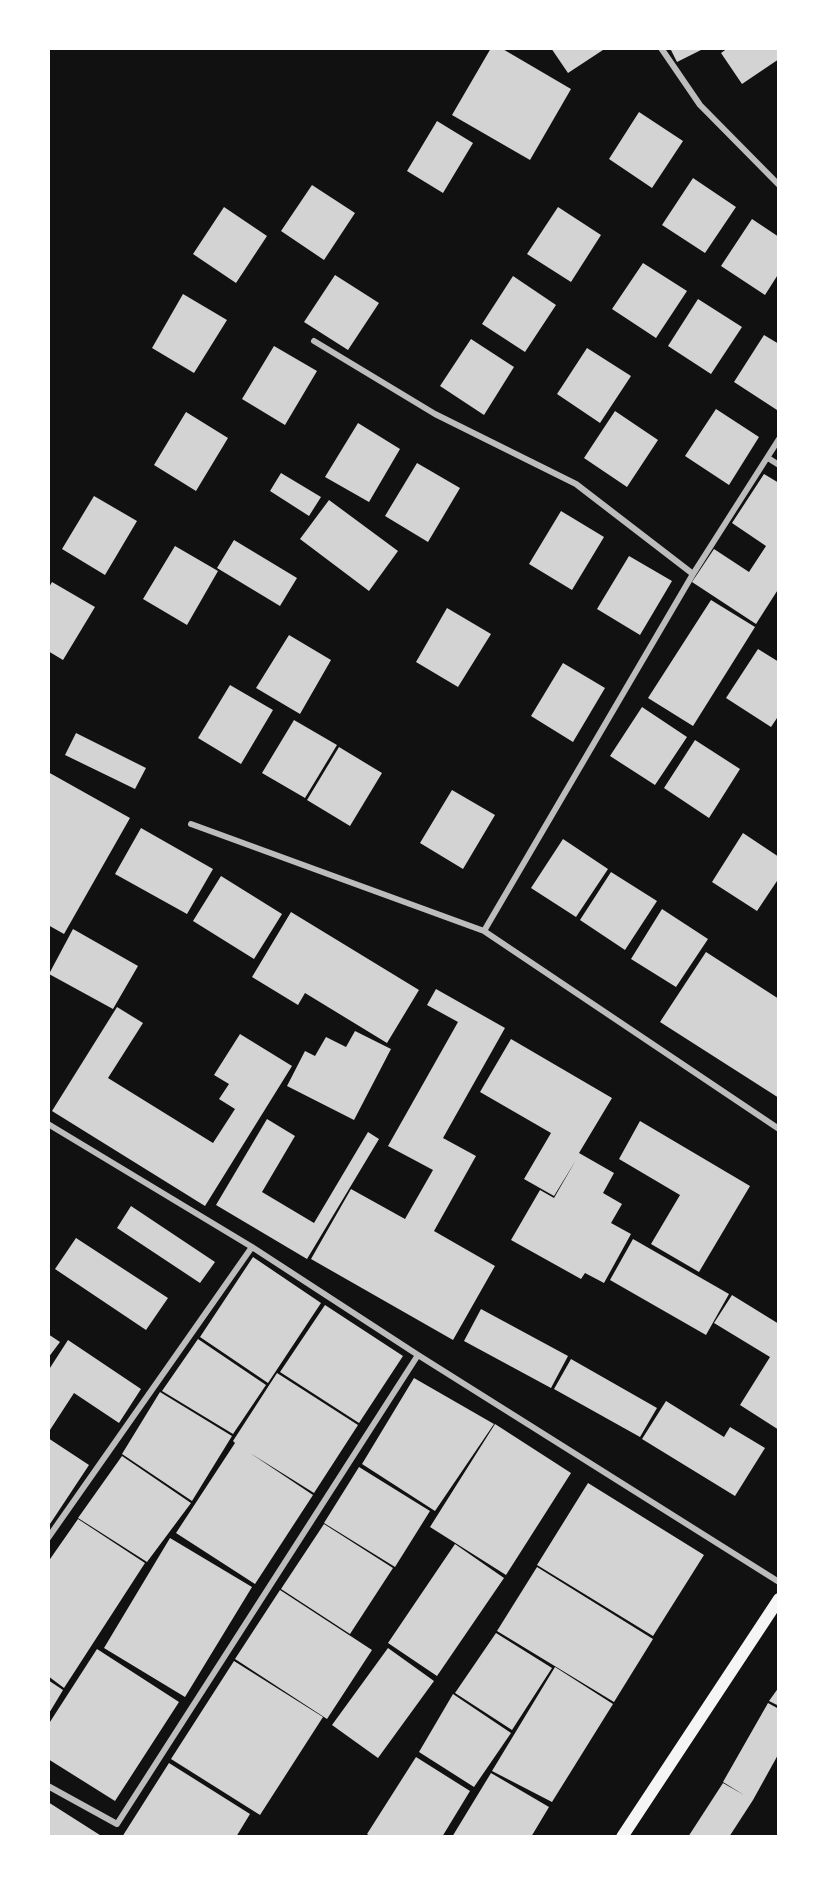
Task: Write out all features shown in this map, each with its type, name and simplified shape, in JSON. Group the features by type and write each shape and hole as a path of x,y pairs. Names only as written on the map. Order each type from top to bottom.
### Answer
{"main road":[{"path":"622,1837 779,1599"}],"street":[{"path":"661,48 700,105 779,185"},
{"path":"314,341 435,414 576,484 693,574"},
{"path":"484,931 693,574 779,439"},
{"path":"768,458 779,465"},
{"path":"191,824 484,931 779,1129"},
{"path":"48,1124 252,1247 417,1355 779,1582"},
{"path":"48,1538 252,1247"},
{"path":"48,1786 117,1824 417,1355"}],"building":[{"path":"491,48 501,48 571,89 530,160 452,115"},
{"path":"551,48 606,48 568,73"},
{"path":"670,48 705,48 677,62"},
{"path":"728,48 779,48 779,59 742,84 721,53"},
{"path":"639,112 683,141 652,188 609,159"},
{"path":"437,121 473,143 443,193 407,171"},
{"path":"693,178 736,207 705,253 662,225"},
{"path":"312,185 355,213 324,260 281,231"},
{"path":"224,207 267,236 236,283 193,254"},
{"path":"558,207 601,235 571,282 527,254"},
{"path":"752,219 779,237 779,273 765,295 721,266"},
{"path":"643,263 687,291 656,338 612,309"},
{"path":"335,275 379,303 348,350 304,322"},
{"path":"513,276 556,305 525,352 482,324"},
{"path":"183,294 227,320 194,373 152,348"},
{"path":"698,299 742,327 711,374 668,346"},
{"path":"764,335 779,344 779,407 777,410 734,382"},
{"path":"471,339 514,367 484,415 440,386"},
{"path":"274,346 317,371 285,425 242,399"},
{"path":"587,348 631,376 600,423 557,394"},
{"path":"716,409 759,437 729,485 685,456"},
{"path":"615,411 658,440 627,487 584,458"},
{"path":"186,412 228,438 196,491 154,465"},
{"path":"358,423 400,449 369,502 325,477"},
{"path":"417,463 460,488 428,542 385,516"},
{"path":"281,473 321,497 309,516 270,491"},
{"path":"764,474 779,483 779,588 756,624 692,582 714,549 749,572 766,546 732,523"},
{"path":"94,496 137,521 105,575 62,549"},
{"path":"329,500 398,551 369,591 300,539"},
{"path":"561,511 604,537 572,590 529,564"},
{"path":"234,540 297,578 280,606 217,568"},
{"path":"175,546 218,571 187,625 143,599"},
{"path":"629,556 672,581 640,635 597,609"},
{"path":"52,582 95,607 63,660 48,651 48,589"},
{"path":"711,600 755,627 693,726 648,698"},
{"path":"447,608 491,634 458,687 416,662"},
{"path":"289,635 331,660 300,714 256,688"},
{"path":"758,649 779,662 779,715 771,727 726,698"},
{"path":"563,663 605,688 573,742 531,716"},
{"path":"230,685 273,710 241,764 198,738"},
{"path":"642,707 687,737 655,785 610,756"},
{"path":"294,720 337,745 305,798 262,773"},
{"path":"76,733 146,768 135,789 65,755"},
{"path":"695,740 740,769 709,818 664,788"},
{"path":"339,747 382,773 350,826 307,800"},
{"path":"48,772 130,818 64,934 48,925"},
{"path":"452,790 495,815 463,869 420,843"},
{"path":"141,828 213,869 187,914 115,874"},
{"path":"743,833 779,857 779,878 757,911 712,882"},
{"path":"563,839 608,869 576,917 531,888"},
{"path":"611,872 657,901 625,950 580,920"},
{"path":"221,876 282,914 254,959 193,921"},
{"path":"662,909 708,939 676,987 631,959"},
{"path":"291,912 419,990 387,1043 305,993 298,1005 252,977"},
{"path":"73,929 138,966 113,1009 49,974"},
{"path":"706,952 779,999 779,1098 660,1022"},
{"path":"436,989 505,1028 443,1138 476,1156 434,1231 495,1266 453,1340 311,1259 351,1189 405,1219 433,1170 388,1146 458,1022 427,1005"},
{"path":"117,1007 143,1023 108,1078 213,1143 235,1109 219,1099 229,1084 214,1075 240,1034 292,1066 205,1206 52,1111"},
{"path":"355,1031 391,1049 354,1120 287,1086 305,1051 315,1056 326,1037 346,1047"},
{"path":"511,1039 612,1098 579,1153 614,1173 603,1193 622,1204 611,1223 631,1234 604,1283 585,1273 581,1279 511,1240 540,1190 554,1198 576,1160 554,1196 524,1179 551,1133 480,1092"},
{"path":"267,1119 295,1136 262,1192 314,1223 368,1132 379,1139 307,1259 216,1205"},
{"path":"640,1121 750,1186 699,1272 651,1244 680,1195 619,1159"},
{"path":"131,1206 215,1262 200,1283 117,1228"},
{"path":"76,1238 168,1298 146,1330 55,1269"},
{"path":"633,1239 729,1294 706,1335 610,1280"},
{"path":"253,1257 321,1303 268,1383 200,1337"},
{"path":"732,1295 779,1324 779,1430 740,1405 770,1357 714,1323"},
{"path":"325,1305 403,1356 359,1423 280,1372"},
{"path":"481,1309 568,1356 551,1388 464,1341"},
{"path":"48,1334 60,1342 48,1358"},
{"path":"198,1339 266,1385 233,1434 162,1391"},
{"path":"68,1340 141,1389 119,1423 74,1393 48,1433 48,1371"},
{"path":"571,1359 657,1408 640,1437 554,1389"},
{"path":"277,1373 358,1425 314,1493 250,1453 313,1495 255,1584 176,1533 235,1443 233,1441"},
{"path":"414,1378 494,1424 435,1511 362,1464"},
{"path":"160,1392 232,1436 192,1501 122,1454"},
{"path":"666,1401 724,1437 730,1427 765,1448 735,1496 642,1439"},
{"path":"495,1424 571,1473 506,1575 430,1527"},
{"path":"48,1438 89,1465 48,1527"},
{"path":"122,1456 191,1503 147,1562 78,1518"},
{"path":"359,1467 430,1511 395,1567 324,1523"},
{"path":"588,1483 704,1555 653,1636 537,1565"},
{"path":"78,1519 145,1563 64,1688 48,1676 48,1562"},
{"path":"324,1524 393,1568 350,1634 281,1589"},
{"path":"170,1538 252,1587 185,1697 104,1648"},
{"path":"455,1544 504,1578 437,1676 388,1643"},
{"path":"537,1567 653,1639 614,1702 497,1631"},
{"path":"280,1590 372,1650 327,1719 235,1659"},
{"path":"496,1633 552,1668 512,1730 455,1693"},
{"path":"388,1648 434,1681 378,1758 332,1725"},
{"path":"97,1649 179,1702 115,1801 48,1759 48,1725"},
{"path":"234,1661 323,1717 260,1815 171,1759"},
{"path":"555,1667 613,1704 552,1802 492,1771"},
{"path":"48,1680 63,1690 48,1715"},
{"path":"779,1687 779,1706 769,1701"},
{"path":"453,1694 511,1733 474,1787 419,1752"},
{"path":"768,1703 779,1709 779,1753 753,1800 729,1837 688,1837 723,1783 744,1795 723,1782"},
{"path":"416,1757 470,1791 442,1837 372,1837 367,1834"},
{"path":"169,1763 250,1814 236,1837 122,1837"},
{"path":"491,1773 549,1807 531,1837 452,1837"},
{"path":"48,1802 103,1837 48,1837"}]}
